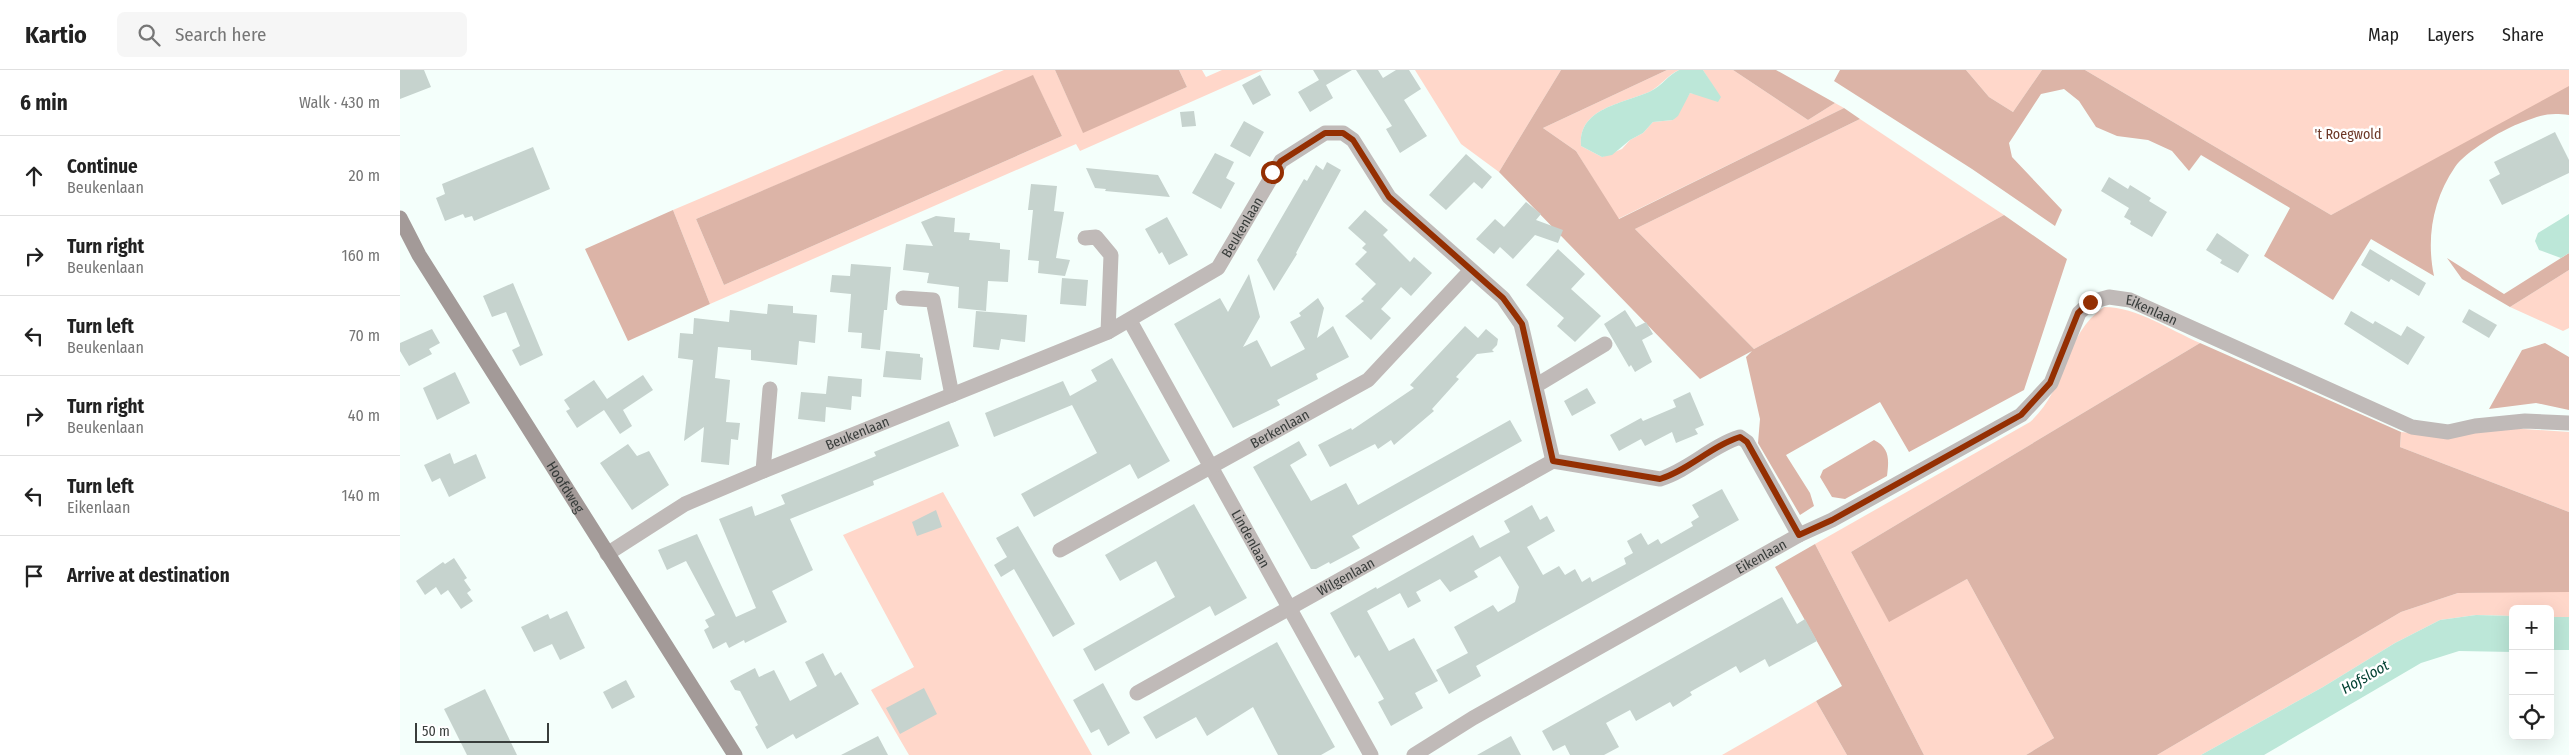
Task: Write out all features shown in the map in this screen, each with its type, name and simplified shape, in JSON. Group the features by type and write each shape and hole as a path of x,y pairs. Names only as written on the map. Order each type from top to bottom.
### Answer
{"main road":[{"name":"Hoofdweg","path":"400,218 424,263 735,755"}],"street":[{"name":"Beukenlaan","path":"607,554 685,504 1108,332 1130,321 1218,268 1281,161 1325,133 1343,133 1353,140 1389,197 1503,298 1522,324 1553,461"},
{"path":"1086,238 1096,237 1111,255 1108,332"},
{"name":"Berkenlaan","path":"1060,550 1368,380 1470,270"},
{"name":"Eikenlaan","path":"1414,755 1472,718 1799,535 1832,520 2021,415 2050,383 2078,313 2090,302 2109,297 2130,300 2412,428 2448,432 2475,426 2525,421 2569,423"},
{"path":"903,298 933,300 952,395"},
{"name":"Lindenlaan","path":"1130,321 1371,755"},
{"path":"1537,386 1605,344"},
{"path":"763,471 770,389"},
{"path":"1553,461 1660,479 1672,475 1728,441 1740,437 1747,442 1799,535"},
{"name":"Wilgenlaan","path":"1137,693 1553,461"}],"green space":[{"path":"1004,70 1055,70 1083,132 1187,87 1179,70 1202,70 1206,77 1222,70 1263,70 1080,151 1076,144 710,304 673,210","holes":["1033,76 1062,136 724,285 696,219"]},
{"path":"1415,70 1561,70 1499,172 1461,144"},
{"path":"1667,70 1679,70 1651,91 1616,104 1595,115 1587,123 1582,133 1581,146 1602,157 1622,149 1630,140 1643,133 1653,122 1673,120 1690,93 1694,94 1711,83 1703,70 1733,70 1808,120 1835,103 1844,108 1618,219 1576,151 1543,128"},
{"path":"1966,70 2042,70 2013,112 1989,97"},
{"name":"'t Roegwold","path":"2085,70 2569,70 2569,88 2331,215"},
{"path":"1860,119 2004,215 1754,349 1635,229"},
{"path":"2569,270 2569,328 2563,331 2510,307"},
{"path":"2104,307 2116,308 2141,315 2200,343 1851,552 1889,621 1967,579 2054,738 2026,755 1924,755 1815,544 2030,422 2052,394 2080,332"},
{"path":"2495,427 2569,432 2569,512 2400,447 2401,432 2439,436"},
{"path":"943,492 1092,755 909,755 871,690 914,667 843,535"},
{"path":"2569,592 2569,617 2554,617 2554,605 2509,605 2509,616 2476,615 2440,620 2395,643 2323,687 2201,755 2157,755 2401,612 2458,593"},
{"path":"1816,701 1847,755 1722,755"}],"shaded area":[{"path":"1055,70 1179,70 1187,87 1083,133"},
{"path":"1561,70 1667,70 1543,128 1576,151 1619,219 1844,108 1860,119 1635,229 1754,349 2004,215 2067,259 2024,390 1909,452 1880,402 1786,455 1810,493 1814,506 1800,515 1758,443 1760,419 1746,357 1752,351 1700,379 1499,172"},
{"path":"1733,70 1776,70 1835,103 1808,120"},
{"path":"1840,70 1966,70 1989,97 2013,112 2042,70 2085,70 2331,215 2569,86 2569,115 2543,115 2518,124 2484,142 2460,161 2447,179 2433,219 2431,247 2434,276 2371,239 2333,300 2264,256 2290,208 2201,155 2189,171 2172,151 2148,140 2117,136 2096,127 2079,101 2064,89 2041,94 2009,143 2012,157 2062,210 2055,226 1972,169 1834,81"},
{"path":"1033,75 1062,136 724,285 696,219"},
{"path":"673,210 710,304 628,341 585,249"},
{"path":"2569,253 2569,270 2510,307 2462,279 2447,258 2504,294"},
{"path":"2200,343 2401,432 2400,447 2569,512 2569,592 2458,593 2401,612 2157,755 2026,755 2054,738 1967,579 1889,622 1851,552"},
{"path":"2545,343 2569,357 2569,410 2536,403 2489,409 2522,350"},
{"path":"1874,440 1886,451 1887,476 1845,499 1832,497 1820,477 1823,470"},
{"path":"1815,544 1924,755 1847,755 1816,701 1842,686 1775,567"}],"water":[{"path":"1679,70 1703,70 1721,97 1718,102 1690,93 1678,116 1673,120 1653,122 1643,133 1630,140 1612,155 1602,157 1581,146 1582,133 1587,123 1595,115 1616,104 1651,91"},
{"path":"2569,214 2569,253 2561,258 2539,250 2535,241 2538,233"},
{"name":"Hofsloot","path":"2476,615 2509,616 2509,652 2459,651 2421,663 2264,755 2201,755 2323,687 2395,643 2440,620"},
{"path":"2554,617 2569,617 2569,650 2554,650"}],"building":[{"path":"400,70 424,70 431,87 400,99"},
{"path":"1313,70 1352,70 1326,85 1333,98 1310,112 1298,92 1319,80"},
{"path":"1356,70 1378,70 1383,78 1396,70 1409,70 1421,89 1404,100 1427,136 1400,153 1386,129 1392,126"},
{"path":"1260,75 1271,95 1253,105 1242,85"},
{"path":"1194,111 1196,126 1182,127 1180,112"},
{"path":"1244,121 1264,132 1250,157 1230,146"},
{"path":"2555,132 2569,160 2569,173 2502,205 2489,180 2500,174 2494,162"},
{"path":"533,147 550,189 474,221 472,216 465,218 463,214 445,221 436,198 445,194 442,184"},
{"path":"1215,153 1234,162 1226,178 1235,183 1221,209 1192,193"},
{"path":"1466,154 1492,177 1482,189 1474,182 1446,210 1429,195"},
{"path":"1327,162 1341,170 1297,254 1274,291 1257,260 1304,179 1307,181 1316,165 1323,170"},
{"path":"1086,168 1158,175 1170,197 1105,191 1106,189 1095,188"},
{"path":"2109,177 2128,189 2130,185 2151,198 2149,201 2167,212 2152,237 2130,224 2131,221 2124,217 2129,208 2101,191"},
{"path":"1031,184 1057,186 1054,211 1064,212 1056,258 1070,260 1065,276 1038,273 1039,261 1028,260 1033,210 1028,210"},
{"path":"1526,202 1541,214 1536,220 1563,230 1558,243 1535,235 1513,259 1500,247 1494,254 1476,239 1495,219 1504,227"},
{"path":"1365,210 1388,230 1383,235 1410,262 1414,257 1432,273 1411,296 1401,287 1381,309 1391,318 1371,340 1345,316 1364,301 1361,299 1376,284 1355,264 1367,252 1362,248 1366,244 1348,228"},
{"path":"936,216 955,218 954,232 970,233 969,240 1000,243 1000,249 1010,250 1008,282 988,281 986,311 958,308 959,287 927,283 929,273 903,270 906,244 933,246 921,222"},
{"path":"1167,217 1188,255 1169,265 1162,252 1159,254 1145,229"},
{"path":"2217,233 2249,255 2238,273 2220,263 2222,260 2206,250"},
{"path":"1558,249 1585,274 1571,289 1601,316 1575,342 1557,326 1564,318 1526,285"},
{"path":"2370,249 2426,283 2419,296 2391,279 2389,282 2361,265"},
{"path":"851,264 891,267 887,310 884,310 880,350 861,348 862,333 848,332 851,294 830,292 832,275 850,276"},
{"path":"1249,274 1260,317 1243,347 1257,340 1271,367 1305,349 1290,322 1301,316 1299,313 1318,298 1324,308 1317,338 1333,326 1349,357 1316,374 1318,379 1277,400 1280,405 1233,428 1174,324 1220,298 1228,312"},
{"path":"1062,278 1088,280 1086,306 1060,304"},
{"path":"513,283 543,355 520,366 512,350 520,346 506,312 492,317 483,296"},
{"path":"768,304 793,306 793,313 817,315 815,343 799,341 797,365 751,360 751,350 718,347 715,378 730,380 726,422 740,423 738,440 731,439 729,465 701,462 704,427 684,441 693,360 678,358 680,333 693,334 694,318 729,322 730,310 767,314"},
{"path":"2469,309 2497,325 2489,338 2462,322"},
{"path":"1625,310 1636,327 1646,322 1653,334 1642,340 1652,362 1635,372 1631,365 1629,367 1604,324"},
{"path":"976,311 1027,315 1025,342 1001,339 999,350 973,347"},
{"path":"2351,311 2373,324 2375,321 2401,336 2407,326 2425,337 2408,365 2344,324"},
{"path":"1465,326 1478,338 1486,329 1498,339 1497,345 1492,350 1494,352 1477,354 1456,377 1459,379 1432,409 1434,411 1394,445 1391,440 1378,449 1375,444 1330,467 1318,445 1351,428 1352,430 1414,388 1410,385"},
{"path":"432,329 440,343 429,349 432,354 409,366 400,351 400,343"},
{"path":"886,351 920,354 920,357 923,358 921,380 883,377"},
{"path":"1112,358 1170,461 1138,479 1130,464 1034,517 1021,494 1097,453 1072,405 994,437 985,413 1063,381 1070,396 1097,381 1091,370"},
{"path":"455,372 470,403 437,420 423,388"},
{"path":"643,375 653,390 623,410 632,426 620,434 604,410 577,428 566,411 570,409 564,400 594,380 607,399"},
{"path":"828,376 862,379 861,397 852,396 851,410 826,407 825,422 798,419 801,392 826,394"},
{"path":"1587,388 1596,403 1572,416 1564,401"},
{"path":"1690,392 1704,425 1695,429 1698,434 1676,443 1672,432 1645,446 1641,439 1619,451 1610,435 1641,418 1643,421 1676,407 1673,400"},
{"path":"1510,420 1522,441 1352,536 1360,548 1330,564 1329,562 1316,569 1311,569 1253,467 1299,441 1307,455 1290,465 1311,501 1346,483 1358,505"},
{"path":"949,421 959,446 873,481 874,485 790,519 813,570 772,591 787,622 745,643 744,640 729,648 726,642 713,649 704,630 709,627 705,620 715,615 686,561 667,570 658,550 697,534 736,617 756,608 719,519 752,506 755,516 785,504 781,495 876,456 874,452"},
{"path":"628,444 637,456 649,451 669,485 632,510 600,463"},
{"path":"450,453 454,464 476,454 486,478 449,497 440,478 432,482 424,465"},
{"path":"1722,489 1739,520 1476,666 1481,676 1449,694 1436,670 1468,653 1454,627 1493,605 1498,612 1515,602 1519,587 1500,556 1474,571 1478,577 1450,592 1440,579 1416,592 1421,601 1408,608 1400,593 1367,611 1389,651 1414,638 1438,681 1415,693 1423,708 1391,726 1378,702 1384,699 1359,655 1355,658 1330,613 1473,535 1480,548 1510,532 1504,521 1532,505 1540,520 1547,516 1555,531 1527,547 1543,575 1559,566 1565,575 1575,569 1582,582 1590,577 1592,582 1626,564 1624,558 1633,553 1627,541 1641,533 1648,545 1658,539 1661,544 1693,526 1691,522 1699,517 1692,505"},
{"path":"1194,504 1247,598 1215,616 1210,606 1095,671 1083,649 1175,597 1156,561 1120,581 1105,555"},
{"path":"936,510 942,527 917,536 912,522"},
{"path":"1018,526 1075,624 1053,637 1014,569 1001,577 994,565 1007,557 996,538"},
{"path":"454,558 467,578 464,580 471,590 467,593 473,601 461,609 448,590 441,595 436,587 425,595 416,581 443,562 445,564"},
{"path":"1782,597 1797,624 1805,619 1817,641 1769,667 1765,659 1740,673 1736,666 1690,692 1692,695 1673,707 1670,702 1636,721 1630,710 1606,723 1619,747 1604,755 1570,755 1565,745 1553,751 1542,731"},
{"path":"567,611 585,648 560,660 552,644 534,652 521,627 548,614 550,619"},
{"path":"1277,642 1335,747 1321,755 1278,755 1253,707 1207,736 1196,717 1156,739 1143,717"},
{"path":"823,653 835,676 841,672 859,704 796,739 793,734 767,749 755,727 758,725 740,691 735,690 730,681 755,668 759,677 774,670 790,701 817,686 805,662"},
{"path":"626,680 635,697 612,709 603,692"},
{"path":"1103,683 1130,733 1108,746 1099,729 1091,733 1073,700"},
{"path":"924,688 937,714 900,734 886,708"},
{"path":"485,689 517,755 467,755 444,709"},
{"path":"878,736 888,755 841,755"},
{"path":"1511,736 1521,755 1477,755"}],"route":[{"path":"1272,172 1281,161 1325,133 1343,133 1353,140 1389,197 1503,298 1522,324 1553,461 1660,479 1672,475 1728,441 1740,437 1747,442 1799,535 1832,520 2021,415 2050,383 2078,313 2090,302"}]}
